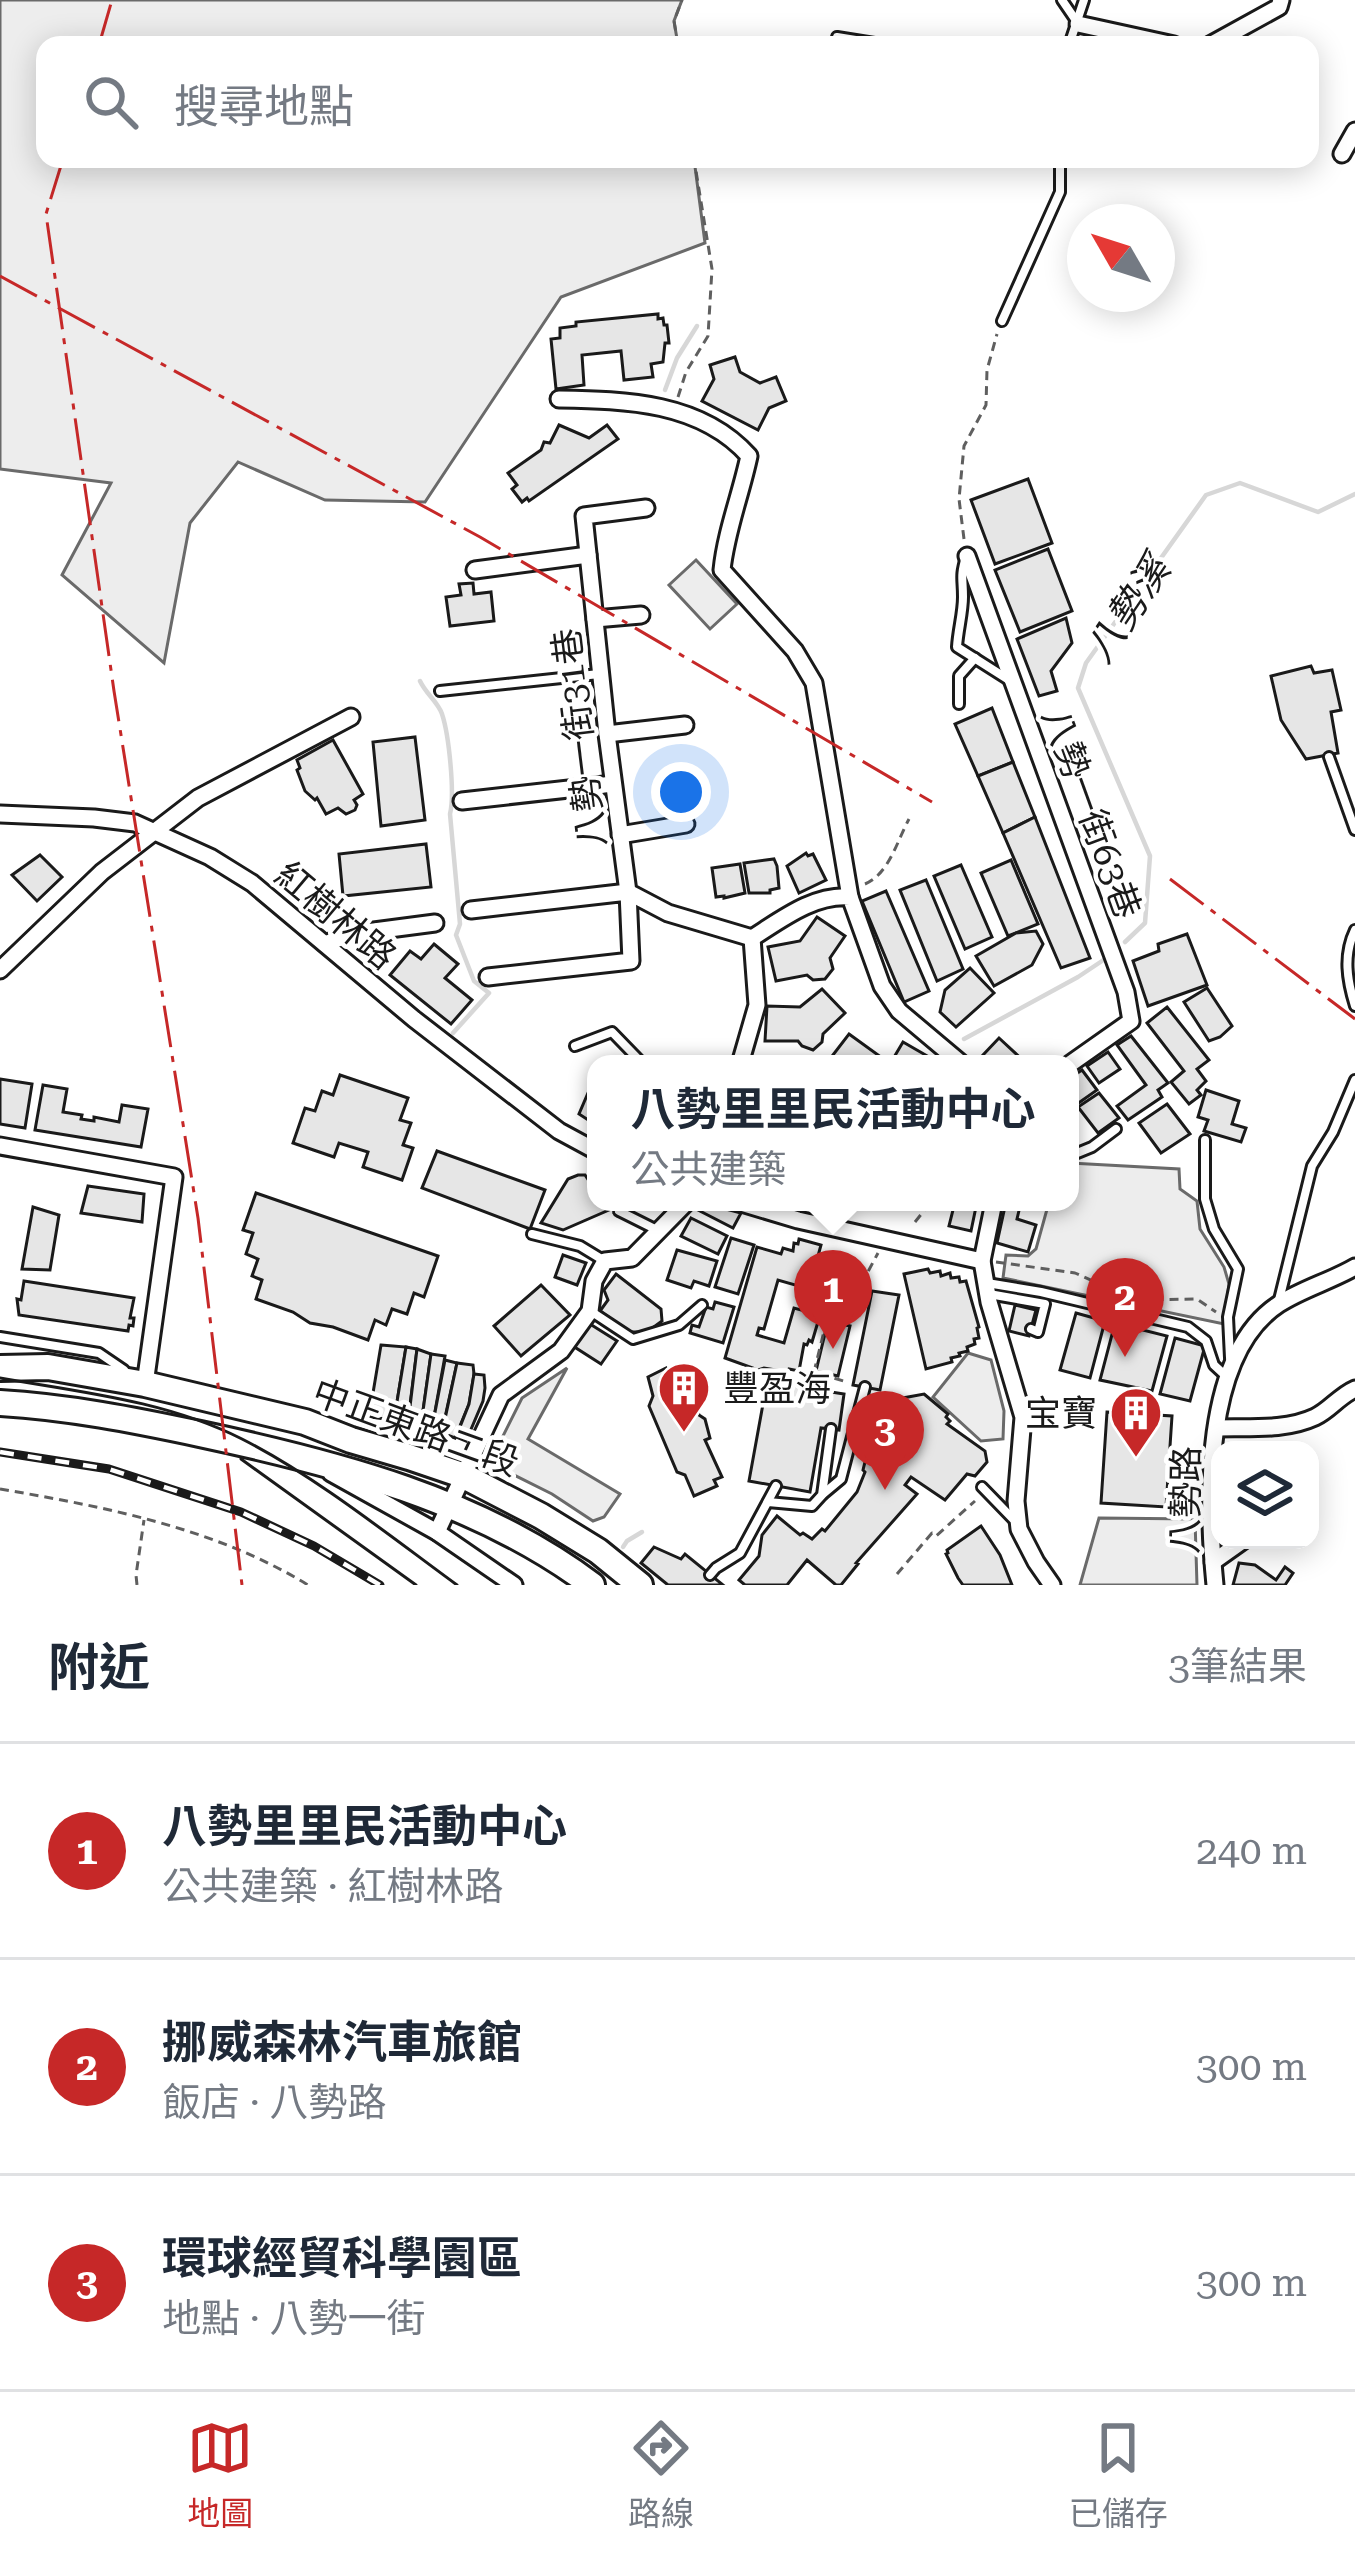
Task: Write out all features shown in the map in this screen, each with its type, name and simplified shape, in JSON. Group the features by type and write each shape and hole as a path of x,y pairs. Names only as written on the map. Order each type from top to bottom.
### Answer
{"main road":[{"path":"0,1358 48,1367"},
{"name":"中正東路二段","path":"48,1367 145,1384 305,1422 462,1475 598,1551 640,1585"},
{"path":"0,1368 48,1367"},
{"name":"中正東路二段","path":"0,1402 118,1417 308,1460 448,1503 527,1542 592,1585"}],"street":[{"path":"1226,36 1279,7 1281,0"},
{"path":"1078,24 1133,36"},
{"path":"1342,154 1355,131"},
{"path":"559,399 631,400 674,411 735,440 749,455 724,545 722,570 795,651 814,682 850,897 882,986 899,1011 951,1055"},
{"name":"八勢一街31巷","path":"646,508 584,516 628,892 668,913 752,938"},
{"path":"475,570 588,555"},
{"name":"八勢一街63巷","path":"967,556 1126,992 1131,1021 1079,1058"},
{"path":"595,619 640,615"},
{"path":"2,966 102,872 198,797 351,717"},
{"path":"607,734 686,724"},
{"path":"462,801 614,784"},
{"name":"紅樹林路","path":"0,814 135,823 210,857 252,883 414,1019 559,1131 587,1145"},
{"path":"620,835 686,824"},
{"path":"471,910 628,892 631,961 488,977"},
{"path":"743,1055 757,1005 752,938 794,911 834,896 850,897"},
{"path":"325,944 351,934 435,923"},
{"path":"0,1146 174,1178 145,1384"},
{"path":"436,1532 501,1395 561,1351 590,1311 594,1281 605,1261 632,1258 679,1211"},
{"path":"768,1211 982,1261"},
{"path":"992,1211 982,1261 1023,1417 1018,1524 1052,1585"},
{"name":"八勢路","path":"1215,1585 1211,1449 1229,1371 1246,1334 1277,1305 1352,1270"},
{"path":"1217,1428 1291,1425 1319,1415 1355,1389"},
{"path":"308,1460 436,1532 514,1585"},
{"path":"1213,1562 1231,1549"}],"lane":[{"path":"1062,0 1078,24"},
{"path":"1073,36 1084,0"},
{"path":"1002,321 1060,192 1060,168"},
{"path":"967,556 960,576 963,598 957,647 1012,682"},
{"path":"958,704 959,676 975,658"},
{"path":"440,691 600,674"},
{"path":"1329,757 1355,830"},
{"path":"1355,930 1347,948 1355,1006"},
{"path":"575,1046 612,1032 635,1055"},
{"path":"1277,1305 1312,1166 1334,1132 1355,1080"},
{"path":"1079,1152 1116,1129"},
{"path":"987,1289 1041,1292 1188,1327 1206,1341 1214,1365 1229,1371 1228,1321 1238,1269 1214,1229 1205,1199 1205,1141"},
{"path":"619,1211 660,1232"},
{"path":"532,1234 580,1246 605,1261"},
{"path":"987,1289 1046,1304 1039,1331 1030,1329"},
{"path":"590,1311 633,1339 679,1325 702,1305"},
{"path":"0,1336 99,1353 145,1384"},
{"path":"769,1502 812,1506 841,1479 865,1387"},
{"path":"822,1495 831,1429"},
{"path":"710,1575 740,1553 776,1486"},
{"path":"984,1489 1018,1524"}],"path":[{"path":"676,36 674,21 682,0"},
{"path":"674,411 686,372 708,336 712,268 695,168"},
{"path":"967,556 959,499 964,446 986,405 987,370 1002,321"},
{"path":"850,897 884,871 909,819"},
{"path":"915,1222 924,1211"},
{"path":"848,1382 814,1372 827,1319 840,1322 883,1240"},
{"path":"982,1261 1075,1273 1136,1300 1197,1299 1228,1321"},
{"path":"0,1489 99,1506 214,1539 308,1585"},
{"path":"897,1574 932,1533 936,1536 984,1489"},
{"path":"137,1585 144,1518"}],"shaded area":[{"path":"0,0 682,0 674,21 676,36 36,36 36,168 695,168 705,243 561,297 425,502 325,500 238,462 190,523 164,663 62,575 111,483 0,469"},
{"path":"696,560 737,604 710,629 669,585"},
{"path":"1079,1163 1179,1169 1180,1189 1197,1201 1200,1229 1229,1284 1224,1324 1003,1278 1006,1255 1028,1256 1036,1249 1047,1211 1079,1211"},
{"path":"968,1353 991,1360 1004,1411 1003,1439 981,1441 933,1397"},
{"path":"567,1368 528,1439 620,1494 604,1517 593,1521 496,1466 492,1458 522,1398"},
{"path":"1099,1518 1195,1519 1197,1585 1080,1585"}],"building":[{"path":"658,314 667,325 669,343 665,343 663,362 651,364 653,377 624,380 621,351 582,355 584,385 556,389 551,339 560,338 560,328 576,326 576,322"},
{"path":"735,357 740,372 760,383 776,377 786,401 769,408 758,430 702,401 714,379 710,365"},
{"path":"559,425 589,438 607,425 618,439 522,502 508,473 541,450 544,442 550,443"},
{"path":"1028,479 1052,543 995,564 971,500"},
{"path":"1048,549 1072,611 1020,632 995,570"},
{"path":"473,583 474,594 491,592 494,621 450,626 446,597 461,595 459,584"},
{"path":"1066,618 1072,643 1051,671 1057,691 1039,696 1017,639"},
{"path":"1311,666 1314,673 1332,670 1341,710 1331,712 1338,753 1306,759 1281,720 1271,676"},
{"path":"992,708 1013,762 978,776 955,724"},
{"path":"415,737 425,820 381,826 373,742"},
{"path":"333,740 363,794 354,800 355,810 346,814 338,808 326,814 317,798 305,791 297,770 297,760"},
{"path":"1013,762 1035,817 1003,833 978,776"},
{"path":"1035,817 1090,958 1061,968 1003,833"},
{"path":"426,844 431,887 343,896 339,854"},
{"path":"806,853 813,854 826,880 799,893 787,866"},
{"path":"40,855 62,877 37,901 12,875"},
{"path":"774,859 779,888 749,893 744,863"},
{"path":"1011,860 1038,924 1008,936 981,873"},
{"path":"740,864 745,893 716,897 712,868"},
{"path":"961,865 992,937 965,949 934,876"},
{"path":"926,880 963,969 937,981 900,890"},
{"path":"886,891 929,991 904,1002 862,901"},
{"path":"817,917 845,936 830,958 833,969 825,979 807,975 776,981 768,947 800,941"},
{"path":"1036,931 1043,944 1032,965 994,986 976,956 1016,933"},
{"path":"1187,934 1207,985 1148,1006 1133,961 1159,951 1158,944"},
{"path":"434,944 458,964 445,978 472,1000 451,1024 390,975 410,951 421,959"},
{"path":"970,968 994,993 956,1027 940,1012 945,990"},
{"path":"1207,988 1232,1026 1209,1041 1184,1002"},
{"path":"822,989 845,1013 823,1034 822,1042 813,1050 798,1041 765,1041 767,1006 800,1007"},
{"path":"1167,1007 1209,1060 1197,1069 1206,1081 1197,1090 1201,1095 1189,1104 1171,1082 1184,1071 1147,1023"},
{"path":"849,1034 878,1055 833,1055"},
{"path":"1131,1036 1168,1083 1158,1090 1162,1097 1128,1120 1117,1106 1146,1085 1117,1045"},
{"path":"999,1038 1017,1055 983,1055"},
{"path":"903,1042 926,1055 895,1055"},
{"path":"1108,1052 1120,1069 1099,1083 1087,1066"},
{"path":"1079,1072 1097,1090 1079,1103"},
{"path":"340,1075 408,1098 400,1120 411,1123 403,1145 413,1148 402,1180 363,1167 368,1152 339,1143 334,1157 293,1143 305,1108 315,1111 322,1091 333,1095"},
{"path":"0,1079 32,1084 25,1128 0,1124"},
{"path":"43,1085 67,1089 63,1112 82,1115 81,1119 119,1122 122,1105 148,1109 141,1147 35,1130"},
{"path":"1206,1090 1239,1101 1232,1124 1246,1128 1241,1142 1204,1131 1208,1120 1198,1117"},
{"path":"1099,1093 1119,1118 1098,1133 1079,1106"},
{"path":"587,1095 587,1119 579,1114"},
{"path":"1167,1104 1190,1134 1161,1153 1139,1123"},
{"path":"437,1151 545,1190 530,1229 422,1188"},
{"path":"585,1175 587,1211 607,1211 563,1230 541,1223 568,1179"},
{"path":"88,1186 144,1194 142,1222 81,1213"},
{"path":"256,1193 438,1256 424,1297 414,1293 407,1314 392,1309 386,1325 375,1320 368,1340 310,1323 256,1299 262,1280 252,1276 258,1259 246,1254 253,1233 243,1230"},
{"path":"33,1207 59,1215 50,1270 22,1269"},
{"path":"700,1211 741,1213 733,1228"},
{"path":"953,1211 975,1211 971,1231 949,1226"},
{"path":"1004,1211 1019,1211 1017,1219 1036,1225 1028,1252 997,1243"},
{"path":"691,1218 727,1236 718,1254 681,1236"},
{"path":"731,1238 754,1245 738,1294 715,1287"},
{"path":"799,1239 821,1245 809,1289 778,1280 764,1329 759,1328 757,1335 784,1343 794,1308 820,1315 812,1342 804,1344 799,1371 758,1370 725,1358 757,1247 781,1254 783,1248 793,1251"},
{"path":"677,1250 717,1261 709,1286 694,1281 691,1288 667,1280"},
{"path":"563,1255 586,1263 577,1285 555,1277"},
{"path":"928,1269 966,1281 979,1338 968,1351 951,1358 952,1362 926,1369 904,1274"},
{"path":"616,1274 661,1309 662,1321 647,1332 629,1332 600,1311 608,1300 604,1290"},
{"path":"24,1281 134,1298 133,1326 128,1331 19,1315 17,1299 21,1300"},
{"path":"541,1285 570,1315 521,1356 494,1326"},
{"path":"872,1291 899,1295 880,1390 853,1385"},
{"path":"715,1302 734,1307 723,1343 690,1333 692,1325 699,1327 706,1307 713,1309"},
{"path":"1015,1305 1036,1310 1029,1336 1009,1331"},
{"path":"1076,1313 1105,1321 1090,1378 1060,1370"},
{"path":"828,1321 850,1326 838,1376 816,1371"},
{"path":"1115,1323 1167,1336 1152,1391 1100,1380"},
{"path":"590,1324 617,1341 601,1364 573,1346"},
{"path":"1175,1338 1205,1346 1190,1401 1160,1394"},
{"path":"381,1345 406,1347 394,1420 369,1417"},
{"path":"406,1347 417,1349 408,1421 394,1420"},
{"path":"417,1349 431,1354 421,1425 408,1423"},
{"path":"431,1354 445,1356 432,1428 421,1425"},
{"path":"445,1360 457,1363 442,1431 432,1428"},
{"path":"457,1363 473,1365 474,1374 469,1404 455,1438 442,1433"},
{"name":"豐盈海","path":"666,1368 668,1373 676,1370 691,1407 696,1405 705,1419 710,1438 705,1440 722,1477 714,1480 717,1486 694,1496 685,1475 677,1472 649,1406 653,1396 648,1377"},
{"path":"474,1374 484,1375 485,1388 466,1441 456,1437"},
{"path":"767,1382 844,1394 839,1430 821,1428 810,1492 749,1481"},
{"path":"924,1394 948,1414 947,1424 985,1451 987,1462 975,1476 967,1474 945,1500 911,1477 905,1485 917,1494 841,1585 807,1560 787,1585 745,1585 739,1580 759,1556 762,1535 777,1516 812,1539 825,1531 857,1492 872,1434 903,1398"},
{"name":"宝寶","path":"1107,1412 1172,1416 1166,1507 1101,1503"},
{"path":"981,1526 1012,1585 963,1585 958,1578 947,1550"},
{"path":"654,1547 681,1559 685,1554 723,1585 668,1585 641,1563"},
{"path":"1239,1563 1255,1565 1276,1580 1285,1567 1293,1573 1285,1585 1233,1585"}],"waterway":[{"path":"665,390 697,326"},
{"name":"八勢溪","path":"1125,942 1145,923 1150,856 1078,688 1086,663 1206,495 1240,483 1318,512 1355,494"},
{"path":"420,681 442,714 449,750 460,924 456,935 474,981 489,993 453,1033"},
{"name":"八勢溪","path":"964,1039 1105,959"},
{"name":"八勢溪","path":"623,1547 642,1532"}],"tram line":[{"path":"0,1378 154,1407 242,1439 324,1489 457,1585"},
{"path":"241,1459 416,1585"}],"railway":[{"path":"0,1452 109,1469 241,1512 314,1546 380,1585"}],"power":[{"path":"102,36 112,0"},
{"path":"60,168 46,214 114,691 198,1218 242,1585"},
{"path":"0,276 480,537 932,802"},
{"path":"1170,879 1355,1019"}],"place":[{"name":"八勢里里民活動中心","path":"833,1349"},
{"name":"挪威森林汽車旅館","path":"1125,1357"},
{"name":"豐盈海","path":"684,1434"},
{"name":"宝寶","path":"1136,1459"},
{"name":"環球經貿科學園區","path":"885,1490"}]}
